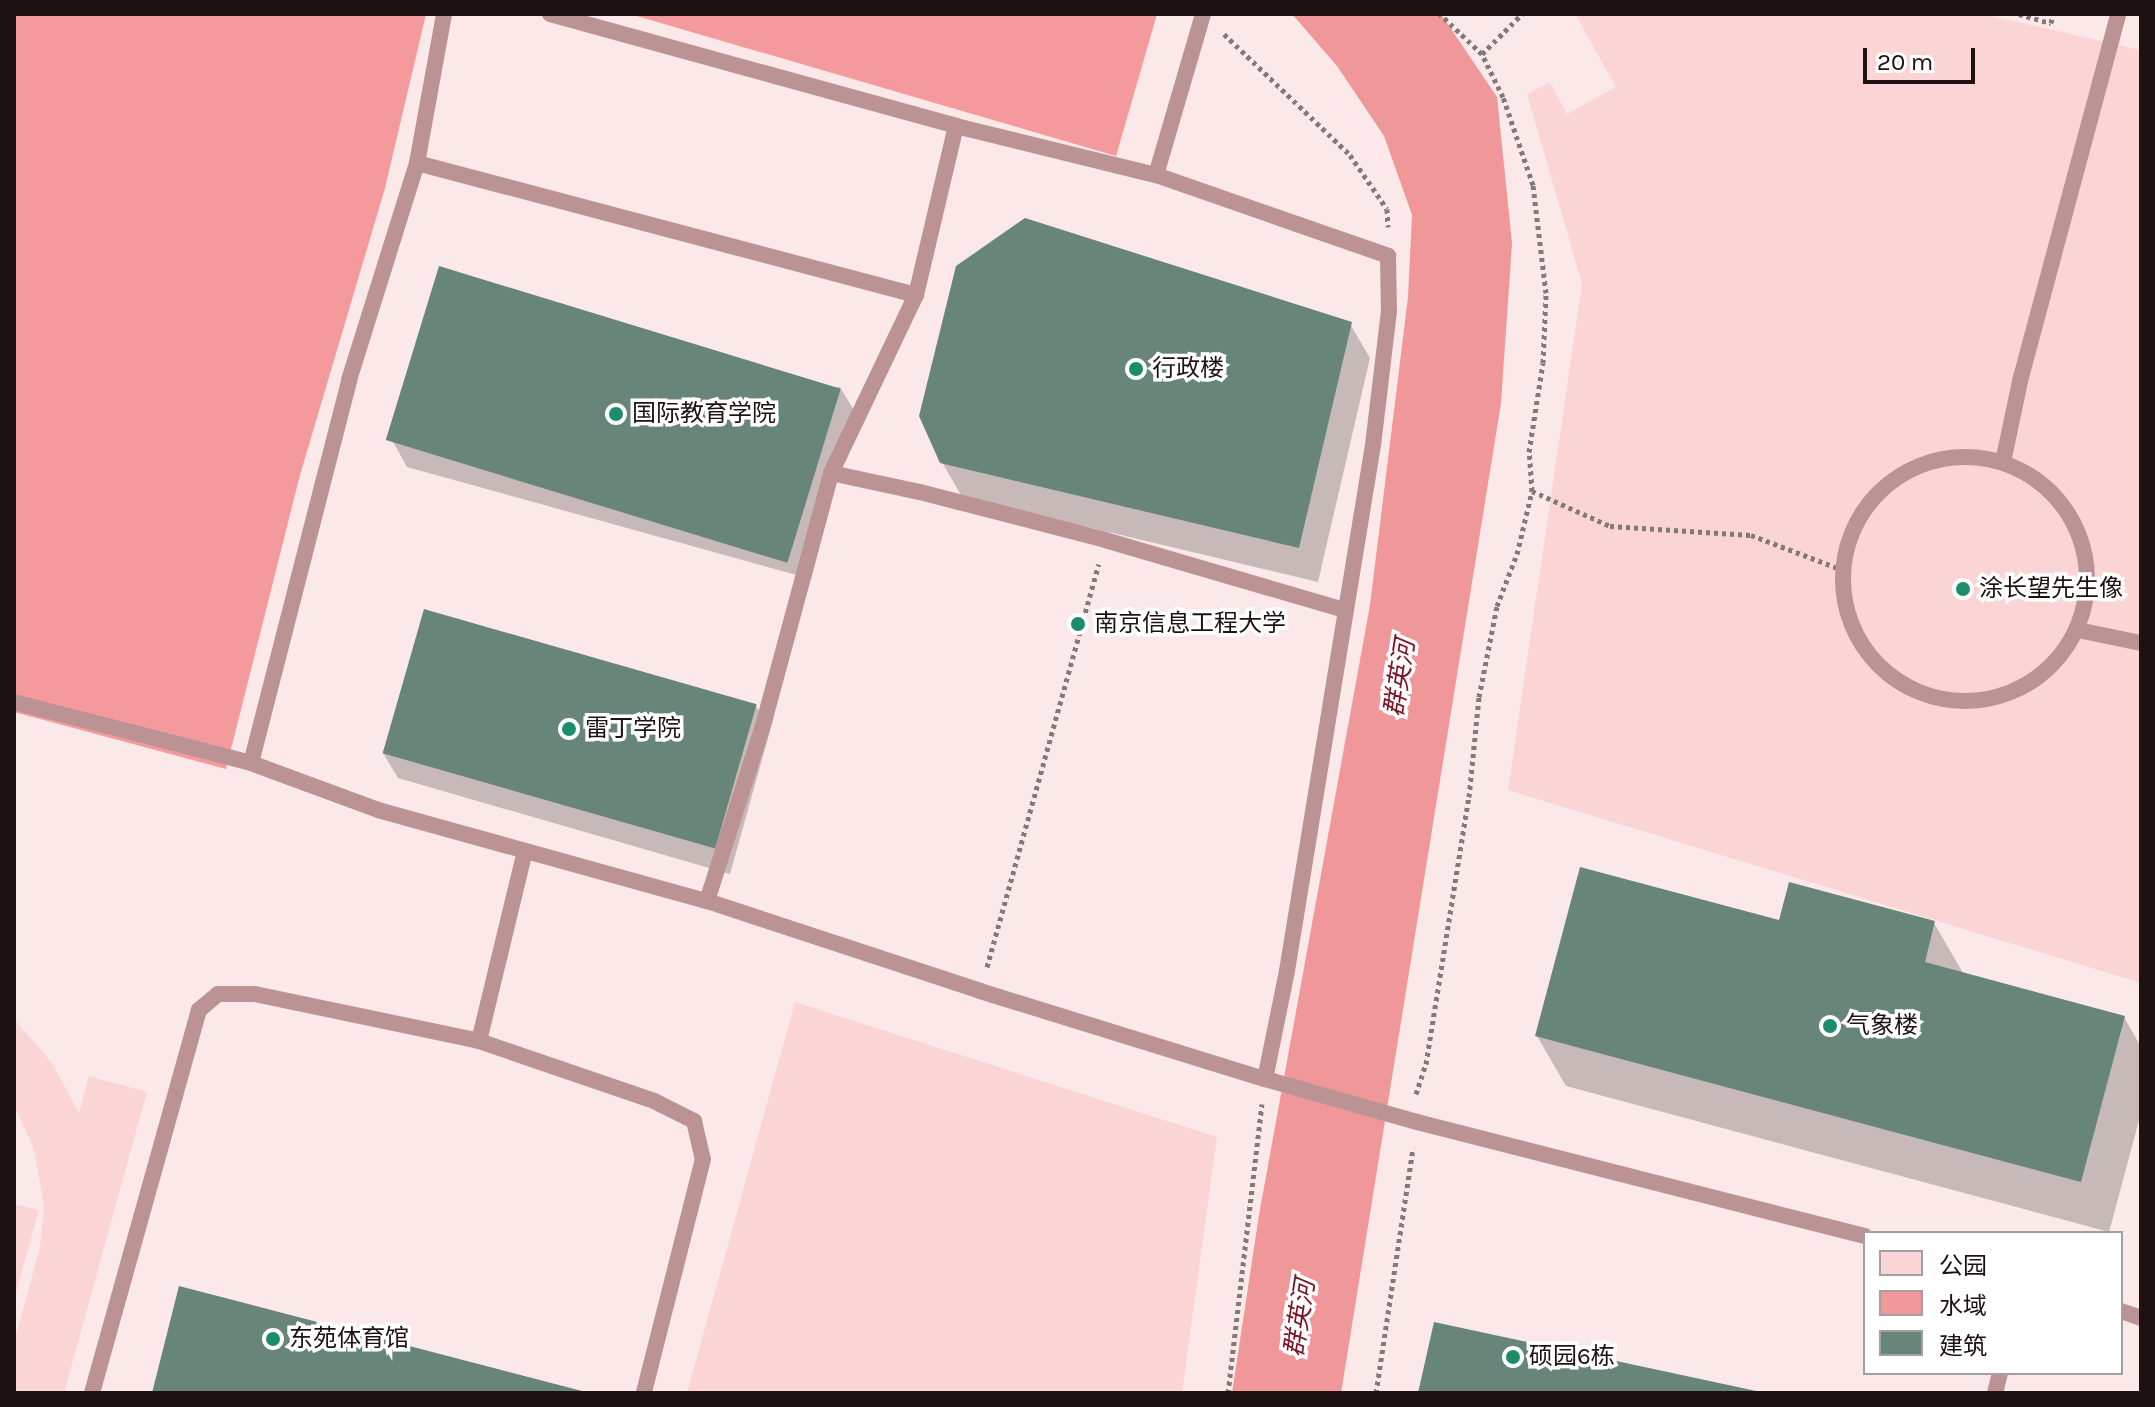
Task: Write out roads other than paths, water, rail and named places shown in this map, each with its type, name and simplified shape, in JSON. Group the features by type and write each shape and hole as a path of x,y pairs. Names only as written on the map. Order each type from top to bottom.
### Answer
{"lane":[{"path":"251,763 349,380 417,163 444,14"},
{"path":"550,14 956,126 1156,175 1388,256 1389,311 1376,415 1287,971 1265,1079"},
{"path":"1156,175 1203,14"},
{"path":"2003,462 2020,381 2118,14"},
{"path":"707,901 764,722 831,473 916,295 956,126"},
{"path":"417,163 916,295"},
{"path":"1951,456 2003,462 2048,487 2078,529 2089,579 2078,630 2048,672 2003,697 1951,702 1902,686 1864,652 1843,604 1843,553 1864,506 1903,472 1951,456"},
{"path":"831,473 1105,540 1344,610"},
{"path":"2078,630 2141,643"},
{"path":"14,702 251,763 378,810 707,901 980,991 1265,1079 1417,1122 1863,1235"},
{"path":"479,1041 525,851"},
{"path":"92,1393 184,1054 199,1010 218,994 255,994 479,1041 654,1101 694,1121 703,1159 644,1393"}],"water":[{"name":"群英河","path":"1292,14 1441,14 1497,97 1512,243 1501,403 1341,1393 1232,1393 1259,1215 1370,605 1408,297 1412,215 1384,136 1337,66"}],"place":[{"name":"行政楼","path":"1136,369"},
{"name":"国际教育学院","path":"616,414"},
{"name":"涂长望先生像","path":"1963,589"},
{"name":"南京信息工程大学","path":"1078,624"},
{"name":"雷丁学院","path":"569,729"},
{"name":"气象楼","path":"1830,1026"},
{"name":"东苑体育馆","path":"273,1339"},
{"name":"硕园6栋","path":"1513,1357"}]}
